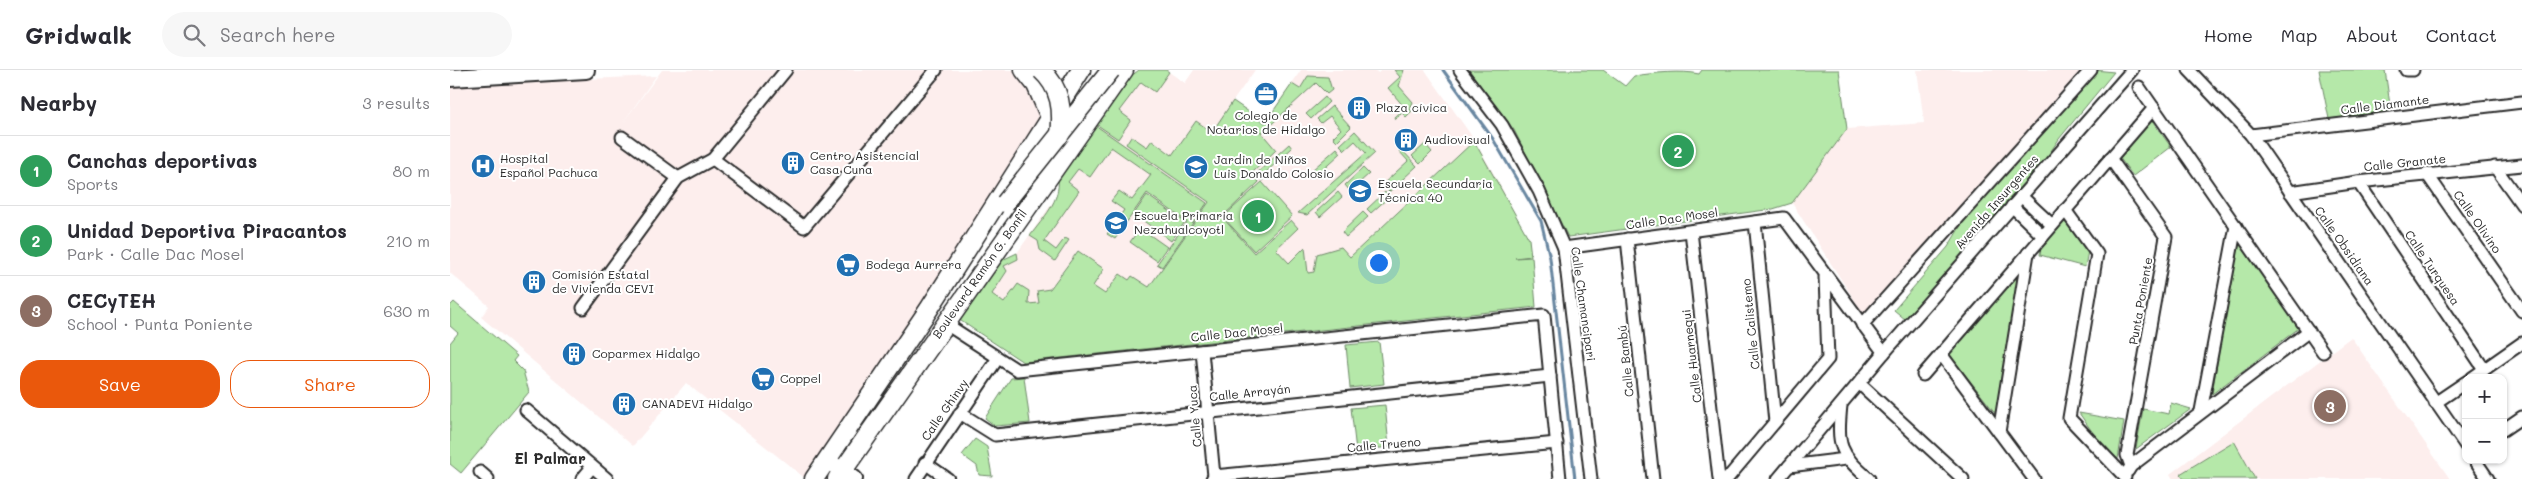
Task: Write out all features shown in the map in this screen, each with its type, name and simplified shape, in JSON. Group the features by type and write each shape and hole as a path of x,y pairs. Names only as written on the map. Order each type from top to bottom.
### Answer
{"main road":[{"path":"1024,70 1036,85 1050,117"},
{"path":"864,440 882,399 1047,168 1059,142 1062,111 1055,86 1041,70"},
{"path":"973,241 1117,75 1101,70"},
{"name":"Boulevard Ramón G. Bonfil","path":"814,479 973,241 1050,117 1084,72"},
{"name":"Boulevard Ramón G. Bonfil","path":"844,476 864,440 1117,75"}],"street":[{"path":"450,78 586,70"},
{"path":"583,308 678,178 713,159 786,70"},
{"path":"713,159 804,227 936,70"},
{"name":"Calle Chamancipari","path":"1460,70 1502,125 1539,191 1564,248 1591,479"},
{"name":"Avenida Insurgentes","path":"1862,325 2091,70"},
{"name":"Avenida Insurgentes","path":"1778,479 2012,206 2132,70"},
{"name":"Calle Obsidiana","path":"2189,70 2251,135 2462,440"},
{"path":"2406,70 2414,70"},
{"path":"2139,87 2323,352"},
{"name":"Calle Diamante","path":"2251,135 2522,102"},
{"path":"1923,375 2154,108"},
{"path":"622,137 678,178"},
{"name":"Punta Poniente","path":"2110,158 2166,237 2127,456 2131,466"},
{"name":"Calle Granate","path":"2290,192 2358,182 2522,165"},
{"path":"2495,167 2522,205"},
{"name":"Calle Olivino","path":"2427,174 2522,311"},
{"name":"Calle Turquesa","path":"2358,182 2484,369"},
{"path":"2021,196 2052,225"},
{"path":"2012,206 2043,236"},
{"path":"2065,210 2097,254 2068,418 2124,478 2131,466 2201,411 2309,332"},
{"name":"Calle Dac Mosel","path":"1564,248 1784,218 1826,277"},
{"name":"Calle Calistemo","path":"1755,222 1775,422"},
{"path":"2201,411 2236,226"},
{"name":"Calle Huarnequi","path":"1691,231 1720,479"},
{"name":"Calle Bambú","path":"1626,240 1653,479"},
{"path":"1999,432 2028,254"},
{"path":"1826,277 1884,354"},
{"path":"1727,479 1828,359 1826,277"},
{"name":"Calle Dac Mosel","path":"946,324 1017,370 1544,315 1550,376"},
{"path":"2477,374 2522,343"},
{"name":"Calle Yuca","path":"1202,350 1209,411 1213,477"},
{"path":"1941,354 2034,479"},
{"name":"Calle Ghinvy","path":"916,479 925,463 998,358"},
{"path":"1550,376 1560,479"},
{"name":"Calle Arrayán","path":"960,412 995,435 1550,376"},
{"path":"1860,384 1963,479"},
{"path":"2435,403 2462,385"},
{"path":"1841,406 1840,436 1846,459 1869,479"},
{"path":"526,410 607,479"},
{"path":"2507,428 2521,421"},
{"name":"Calle Trueno","path":"1213,477 1280,469 1557,444"},
{"path":"1789,466 1846,459"},
{"path":"826,460 844,476"},
{"path":"925,463 948,479"},
{"path":"2479,464 2488,479"},
{"path":"582,479 592,467"},
{"path":"1271,479 1280,469"}],"shaded area":[{"path":"662,70 1033,70 1049,129 806,479 686,383 633,446 481,317 489,306 450,273 450,85 656,76 622,124"},
{"path":"1139,70 1166,70 1185,83 1194,70 1255,70 1233,101 1265,123 1301,70 1375,70 1378,73 1382,70 1425,70 1471,135 1490,167 1529,239 1531,256 1373,266 964,312 998,262 1017,253 1055,199 1059,188 1057,178 1126,80"},
{"path":"1917,70 2086,70 1864,315 1792,203 1847,129 1924,123"},
{"path":"2351,337 2450,479 2173,479 2170,474"}],"green space":[{"path":"1139,70 1166,70 1169,72 1155,92 1141,82 1119,111 1131,120 1118,139 1096,124 1126,80"},
{"path":"1394,70 1404,70 1399,86 1413,102 1410,109 1412,111 1406,117 1402,113 1396,119 1395,117 1405,108 1388,88 1400,77"},
{"path":"1469,70 1603,70 1625,86 1634,76 1658,73 1684,72 1699,74 1702,70 1839,70 1847,129 1792,203 1773,209 1568,237 1514,130"},
{"path":"2095,70 2114,72 2059,139 2045,160 1906,320 1894,310 1948,247 1966,217"},
{"path":"2319,70 2385,70 2391,112 2329,119"},
{"path":"1308,76 1328,77 1332,90 1327,94 1316,83 1263,132 1260,131 1276,150 1252,173 1259,182 1222,217 1254,253 1291,220 1298,228 1276,249 1289,263 1305,247 1308,273 1314,272 1317,254 1341,247 1350,257 1474,141 1529,239 1531,256 1515,258 1532,257 1536,307 1023,362 958,319 998,262 1017,253 1018,259 1004,266 1007,271 992,294 1004,303 1018,284 1029,291 1028,304 1039,303 1037,291 1050,289 1078,251 1104,269 1093,286 1105,294 1120,274 1129,280 1132,276 1149,287 1209,202 1126,144 1131,136 1147,147 1152,140 1172,155 1196,121 1212,132 1233,101 1265,123 1292,84 1300,89"},
{"path":"1325,97 1329,102 1311,119 1306,114"},
{"path":"1332,106 1351,127 1337,141 1333,137 1341,129 1330,116 1321,123 1317,119"},
{"path":"2151,119 2171,147 2133,176 2119,157"},
{"path":"1095,125 1207,203 1162,267 1157,264 1187,222 1147,193 1115,239 1107,234 1124,210 1111,201 1119,191 1132,200 1151,175 1111,147 1090,177 1078,169 1068,182 1079,191 1044,241 1056,250 1065,238 1069,240 1055,261 1040,250 1038,241 1030,236 1054,202 1057,194 1058,178"},
{"path":"1355,131 1375,153 1307,215 1298,213 1366,153 1355,141 1345,150 1340,145"},
{"path":"1289,144 1292,148 1263,175 1265,178 1262,181 1256,174"},
{"path":"1425,144 1432,152 1420,164 1412,156"},
{"path":"1337,148 1341,153 1317,175 1312,170"},
{"path":"1401,149 1417,166 1389,192 1382,185 1408,161 1399,151"},
{"path":"1363,168 1369,174 1350,191 1345,185"},
{"path":"1262,182 1292,216 1254,251 1223,217"},
{"path":"1338,192 1342,197 1320,217 1316,212"},
{"path":"1385,192 1389,197 1371,213 1367,209"},
{"path":"1147,195 1185,222 1171,241 1134,214"},
{"path":"1363,212 1368,217 1346,237 1342,232"},
{"path":"2066,220 2088,251 2085,267 2040,255 2041,247"},
{"path":"1140,228 1167,247 1157,261 1130,242"},
{"path":"2237,240 2299,328 2212,394"},
{"path":"2021,271 1996,414 1949,354"},
{"path":"454,302 517,356 513,361 523,371 529,392 461,473 450,464 450,343 458,333 450,326 450,306"},
{"path":"1379,342 1384,384 1350,388 1346,345"},
{"path":"1024,377 1030,423 995,426 985,418 1011,378"},
{"path":"2171,403 2191,409 2136,449 2143,409 2169,414"},
{"path":"1385,405 1389,447 1356,451 1351,408"},
{"path":"2079,413 2124,421 2118,459 2100,443"},
{"path":"975,439 987,447 992,476 979,475 977,466 962,455"},
{"path":"2234,441 2255,479 2184,479 2180,474"}],"waterway":[{"path":"1443,70 1493,139 1541,221 1550,258 1575,479"}],"place":[{"name":"Colegio de Notarios de Hidalgo","path":"1266,94"},
{"name":"Plaza cívica","path":"1359,108"},
{"name":"Audiovisual","path":"1406,140"},
{"name":"Unidad Deportiva Piracantos","path":"1678,151"},
{"name":"Centro Asistencial Casa Cuna","path":"793,163"},
{"name":"Hospital Español Pachuca","path":"483,166"},
{"name":"Jardin de Niños Luis Donaldo Colosio","path":"1196,167"},
{"name":"Escuela Secundaria Técnica 40","path":"1360,191"},
{"name":"Canchas deportivas","path":"1258,216"},
{"name":"Escuela Primaria Nezahualcoyotl","path":"1116,223"},
{"name":"Bodega Aurrera","path":"848,265"},
{"name":"Comisión Estatal de Vivienda CEVI","path":"534,282"},
{"name":"Coparmex Hidalgo","path":"574,354"},
{"name":"Coppel","path":"763,379"},
{"name":"CANADEVI Hidalgo","path":"624,404"},
{"name":"CECyTEH","path":"2330,406"}],"district":[{"name":"El Palmar","path":"550,459"}]}
